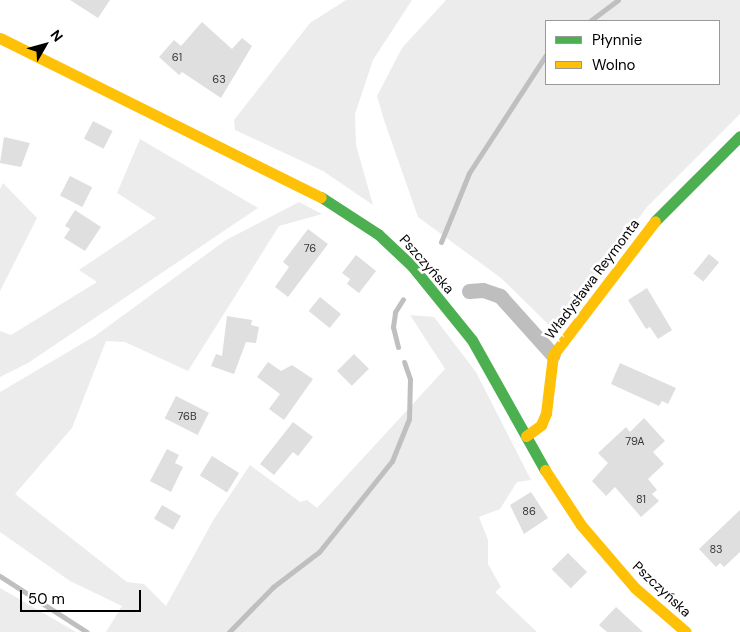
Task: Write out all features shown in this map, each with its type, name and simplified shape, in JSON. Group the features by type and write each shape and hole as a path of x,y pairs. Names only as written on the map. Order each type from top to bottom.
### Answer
{"street":[{"name":"Pszczyńska","path":"0,38 302,184 378,234 412,266 472,340 553,485 581,525 635,588 686,632"},
{"name":"Władysława Reymonta","path":"526,436 541,425 546,413 553,355 619,273 660,214 740,136"},
{"path":"468,292 483,290 500,296 553,355"}],"shaded area":[{"path":"346,0 412,0 373,60 355,114 356,145 373,205 323,171 235,130 234,120 310,23"},
{"path":"446,0 740,0 740,114 647,207 555,331 501,278 418,217 377,96 402,48"},
{"path":"140,139 258,208 28,363 0,377 0,331 11,335 97,282 79,270 156,218 117,193"},
{"path":"3,183 37,218 0,291 0,189"},
{"path":"299,202 322,214 279,226 188,371 125,342 106,341 72,428 15,494 127,582 144,584 166,606 214,519 250,465 300,502 307,500 317,508 445,369 410,315 434,317 476,372 531,480 517,482 500,509 479,517 488,540 488,564 501,587 495,592 537,632 106,632 122,606 70,581 0,532 0,392 95,336 226,240"},
{"path":"0,588 76,632 0,632"}],"building":[{"path":"70,0 110,0 98,18"},
{"path":"202,22 232,49 242,38 252,46 221,98 182,72 179,75 159,57 174,40 181,46"},
{"path":"93,121 113,131 104,149 84,139"},
{"path":"4,137 30,143 21,167 0,163"},
{"path":"70,176 92,187 82,207 60,196"},
{"path":"75,210 101,227 85,251 64,238 70,229 65,226"},
{"path":"308,229 328,244 288,297 275,287 289,267 283,262"},
{"path":"709,254 719,262 703,282 693,273"},
{"path":"356,255 376,271 359,293 347,284 350,279 342,273"},
{"path":"647,288 672,330 658,339 650,327 646,329 628,300"},
{"path":"320,297 341,314 330,328 309,311"},
{"path":"227,316 252,320 251,325 259,327 256,343 246,342 234,374 211,366 216,354 222,356"},
{"path":"354,354 369,369 352,386 337,371"},
{"path":"268,362 281,371 292,365 313,379 284,420 269,409 280,394 257,377"},
{"path":"620,363 676,388 668,404 662,401 659,406 611,384"},
{"path":"176,396 209,413 198,435 165,418"},
{"path":"644,418 665,441 653,452 664,464 648,479 657,490 652,494 659,501 641,517 615,487 606,496 592,481 608,463 598,453 626,427 630,432"},
{"path":"293,422 313,437 298,456 293,452 274,475 260,464"},
{"path":"167,449 179,455 175,463 183,467 171,492 150,481"},
{"path":"212,456 239,473 227,492 200,476"},
{"path":"531,492 548,518 524,534 510,505"},
{"path":"162,505 181,516 173,530 154,519"},
{"path":"740,510 740,552 724,567 720,563 716,567 699,549"},
{"path":"568,553 587,572 571,588 552,569"},
{"path":"616,607 643,632 607,632 599,625"}],"waterway":[{"path":"591,20 618,0"},
{"path":"441,242 469,173 545,57"},
{"path":"398,347 393,327 395,312 403,299"},
{"path":"229,632 273,587 319,552 392,461 409,419 410,379 404,362"},
{"path":"0,576 87,632"}],"traffic: fast":[{"path":"655,221 740,136"},
{"path":"321,197 378,234 412,266 472,340 545,470"}],"traffic: slow":[{"path":"0,38 321,197"},
{"path":"526,436 541,425 546,413 553,355 655,221"},
{"path":"545,470 581,525 635,588 686,632"}]}
